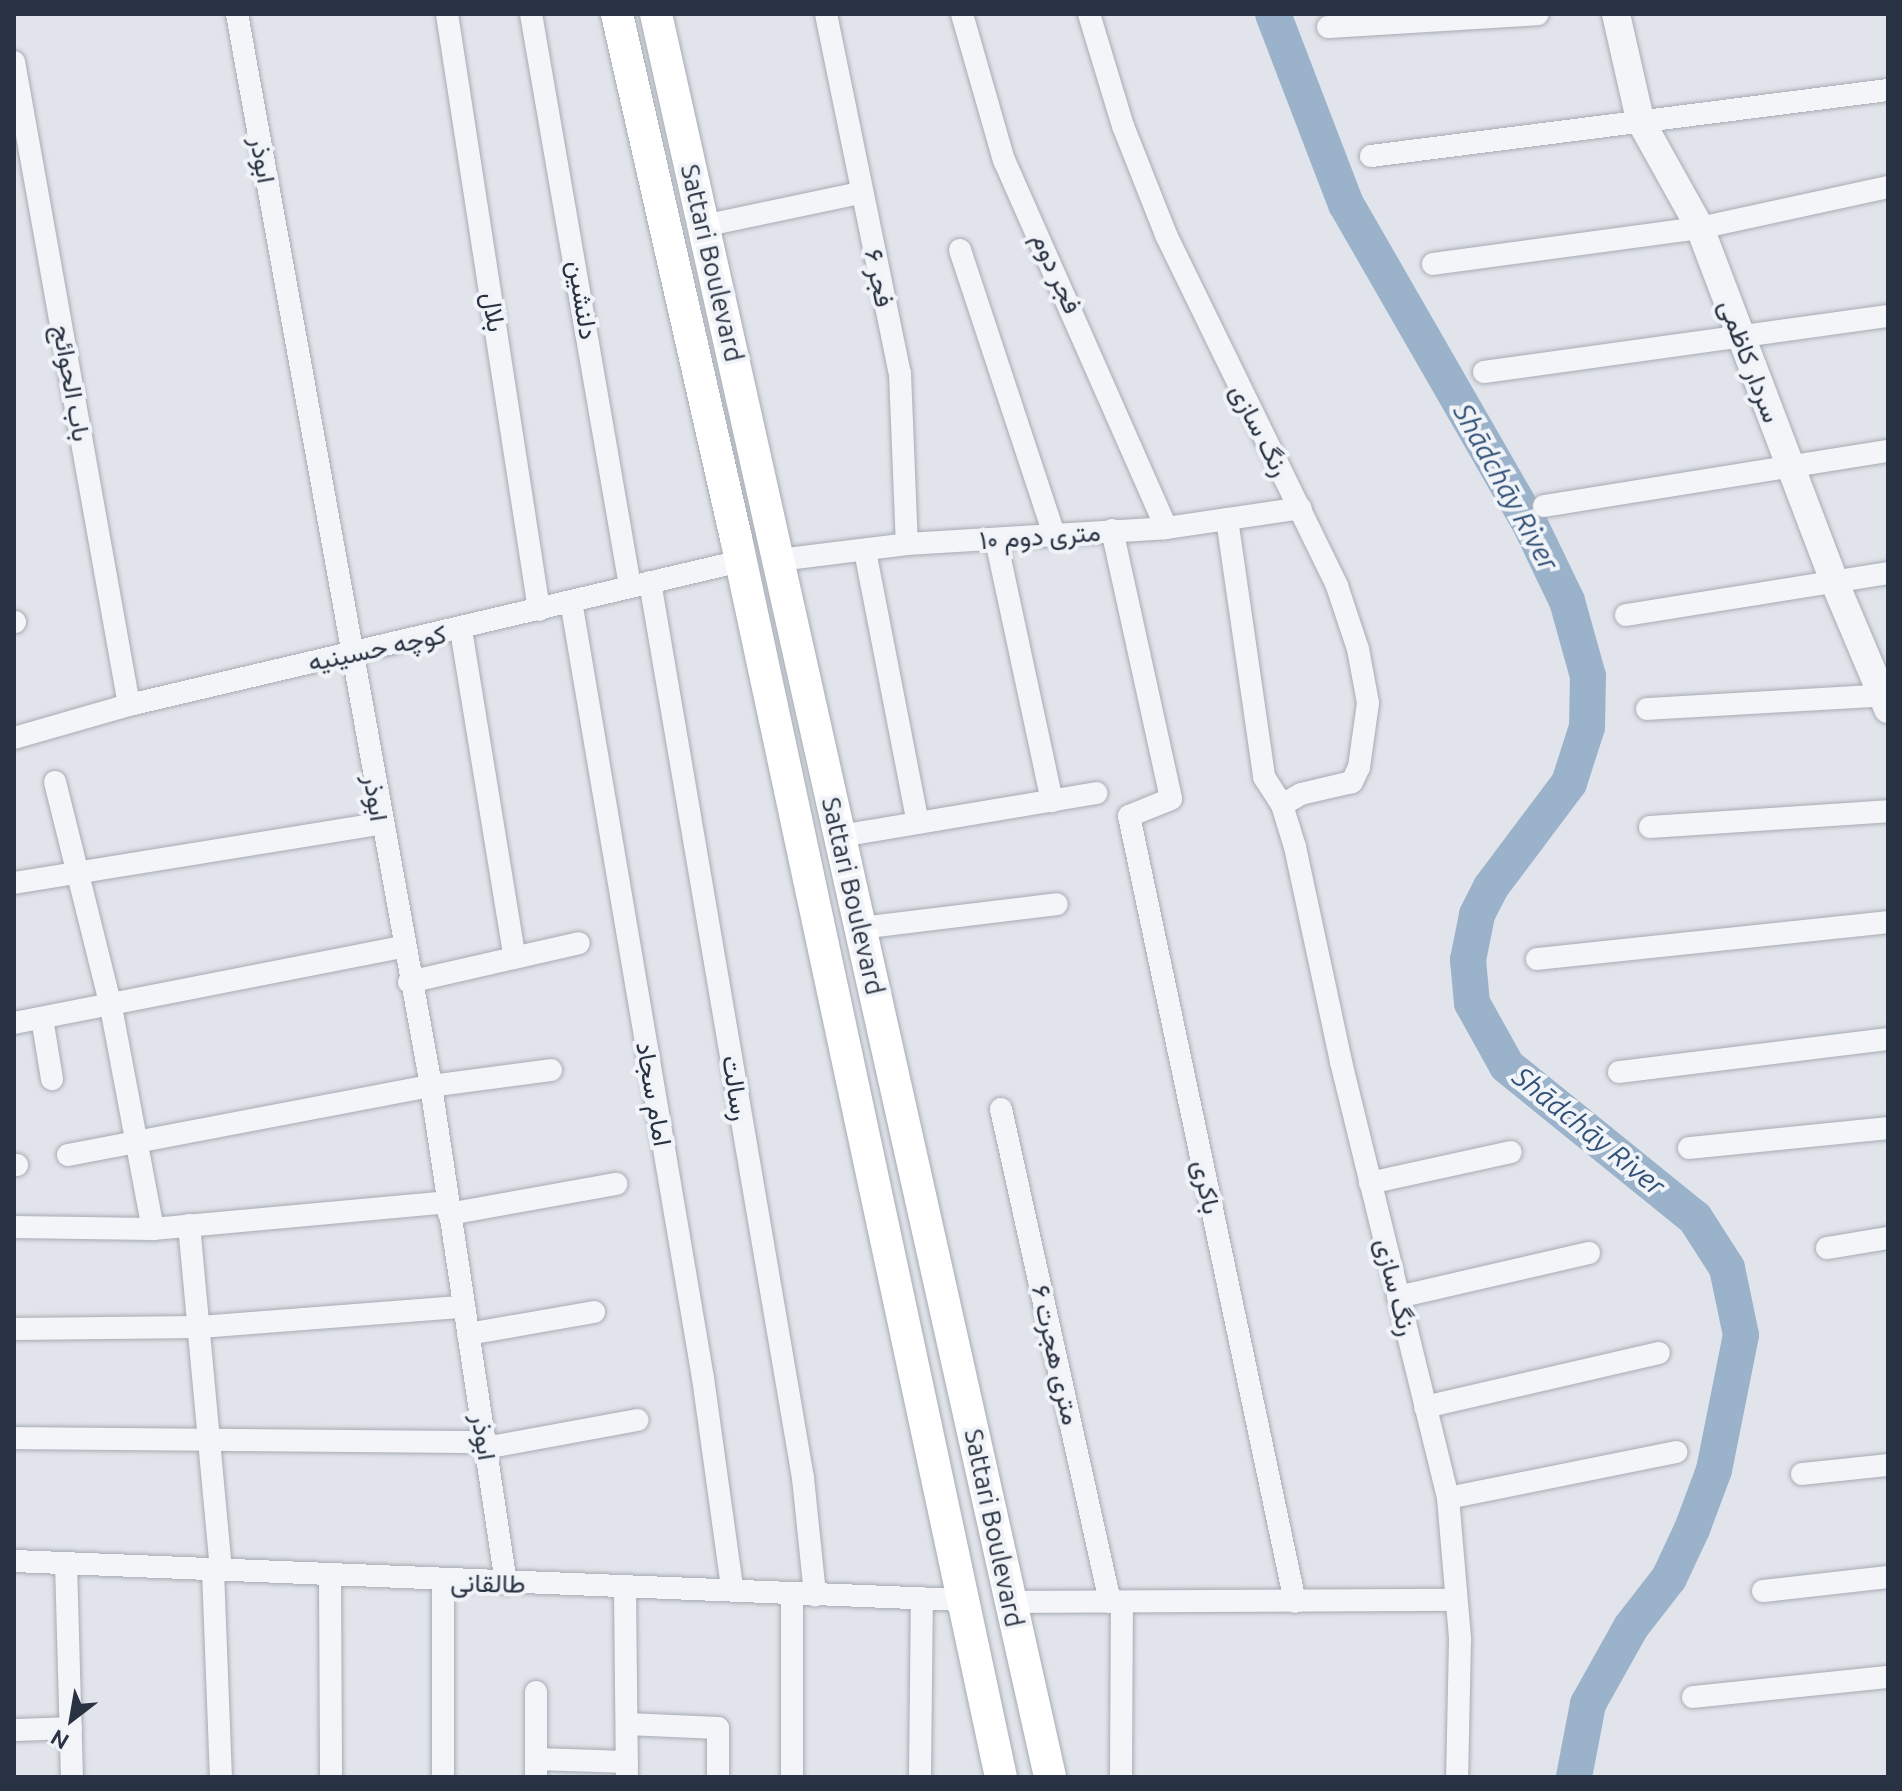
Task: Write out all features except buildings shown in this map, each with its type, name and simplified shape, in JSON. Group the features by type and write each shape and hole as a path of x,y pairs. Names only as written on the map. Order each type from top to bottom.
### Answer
{"main road":[{"name":"Sattari Boulevard","path":"617,14 738,549 1001,1777"},
{"name":"Sattari Boulevard","path":"656,14 1050,1777"},
{"path":"738,549 749,523 778,557 768,600 747,592"},
{"path":"984,1573 1012,1599 1004,1627 992,1635 963,1605 972,1578 984,1573"}],"street":[{"name":"ابوذر","path":"237,14 353,652 402,947 431,1086 506,1583"},
{"name":"بلال","path":"447,14 539,610"},
{"name":"دلنشین","path":"531,14 640,584"},
{"name":"فجر ۶","path":"826,14 860,193 900,373 907,544"},
{"name":"فجر دوم","path":"962,14 1004,160 1166,528"},
{"name":"رنگ سازی","path":"1089,14 1123,126 1167,237 1253,421 1301,508 1341,598 1358,649 1368,703 1359,767 1352,782 1301,794 1282,805"},
{"path":"1328,27 1538,14"},
{"name":"سردار کاظمی","path":"1616,14 1640,120 1700,228 1834,581 1886,700"},
{"name":"باب الحوائج","path":"14,62 129,705"},
{"path":"1371,156 1888,90"},
{"path":"1433,264 1700,228 1888,187"},
{"path":"703,226 860,193"},
{"path":"960,250 1055,537"},
{"path":"1484,372 1888,316"},
{"path":"1544,506 1888,451"},
{"name":"۱۰ متری دوم","path":"778,557 865,551 907,544 1166,528 1301,508"},
{"name":"رنگ سازی","path":"1227,519 1264,777 1282,805 1370,1183 1448,1498 1460,1639 1457,1777"},
{"name":"باکری","path":"1112,530 1171,799 1129,816 1295,1602"},
{"path":"996,540 1052,801"},
{"name":"کوچه حسینیه","path":"14,738 129,705 461,630 640,584 738,549"},
{"path":"865,551 918,823"},
{"path":"1626,615 1888,573"},
{"name":"رسالت","path":"640,584 803,1478 815,1595"},
{"name":"امام سجاد","path":"571,601 703,1378 732,1588"},
{"path":"461,630 515,958"},
{"path":"1647,709 1886,700"},
{"path":"55,782 111,1007 153,1229"},
{"path":"840,836 1096,793"},
{"path":"1650,827 1888,811"},
{"path":"14,883 380,824"},
{"path":"860,928 1057,904"},
{"path":"1537,959 1888,922"},
{"path":"409,982 579,943"},
{"path":"14,1023 111,1007 402,947"},
{"path":"42,1018 52,1079"},
{"path":"1619,1072 1888,1039"},
{"path":"68,1155 431,1086 551,1070"},
{"name":"۶ متری هجرت","path":"1001,1109 1116,1602 1121,1777"},
{"path":"1689,1148 1888,1128"},
{"path":"1370,1183 1511,1152"},
{"path":"14,1227 153,1229 448,1208 616,1184"},
{"path":"189,1225 210,1441 217,1571 221,1777"},
{"path":"1827,1248 1888,1238"},
{"path":"1398,1297 1589,1253"},
{"path":"14,1329 200,1327 462,1307"},
{"path":"468,1334 594,1312"},
{"path":"1425,1407 1659,1353"},
{"path":"14,1438 485,1445 637,1420"},
{"path":"1448,1498 1676,1452"},
{"path":"1802,1474 1888,1465"},
{"name":"طالقانی","path":"14,1561 625,1589 732,1588 792,1594 922,1598 963,1605"},
{"path":"66,1563 72,1777"},
{"path":"330,1577 331,1777"},
{"path":"1763,1591 1888,1577"},
{"path":"443,1582 443,1777"},
{"path":"536,1692 536,1768 627,1769 625,1589"},
{"path":"792,1594 792,1777"},
{"path":"920,1777 922,1598"},
{"path":"1012,1599 1116,1602 1455,1600"},
{"path":"1693,1697 1888,1677"},
{"path":"627,1724 718,1728 718,1777"},
{"path":"14,1730 71,1728"}],"waterway":[{"name":"Shādchāy River","path":"1273,14 1346,204 1528,520 1567,601 1588,676 1587,727 1569,783 1491,887 1477,915 1468,960 1472,1003 1507,1066 1695,1218 1727,1268 1741,1335 1714,1470 1692,1529 1669,1578 1631,1627 1588,1704 1574,1777"}]}
